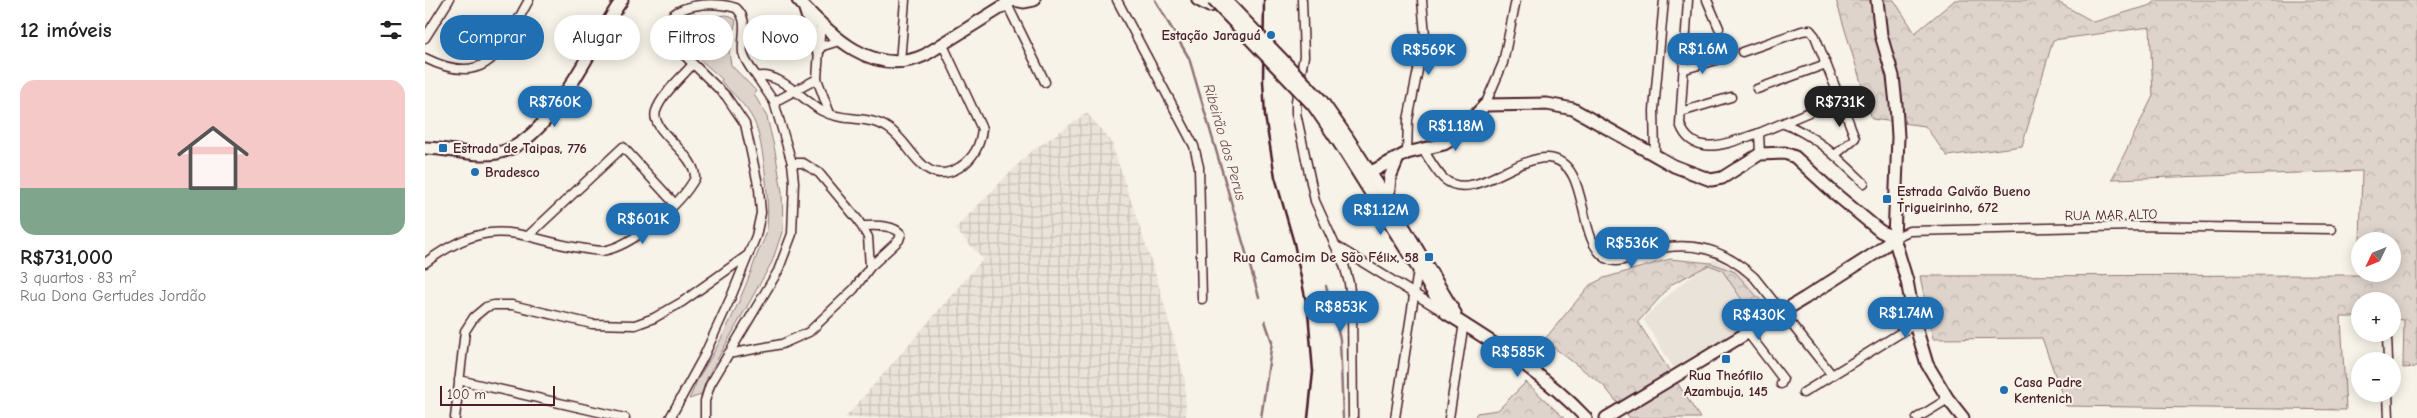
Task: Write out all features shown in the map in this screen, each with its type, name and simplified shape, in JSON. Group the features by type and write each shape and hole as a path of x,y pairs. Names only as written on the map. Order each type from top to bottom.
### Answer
{"main road":[{"path":"425,148 488,154 508,150 524,139 545,120 567,92 622,0"},
{"path":"801,4 839,41 870,57 889,62 900,62 916,59 943,45 1009,1 1024,2 1034,0"},
{"path":"1198,0 1209,6 1214,5 1219,0"},
{"path":"1213,0 1313,105 1371,172 1461,321"},
{"path":"1225,0 1321,100 1418,270 1446,313 1461,321 1559,392 1586,418"},
{"path":"1877,0 1881,35 1893,76 1896,104 1898,137 1894,238 1907,281 1915,324 1927,364 1948,399 1963,418"},
{"path":"801,4 818,50"},
{"path":"1371,172 1422,148 1444,144 1454,138 1485,105 1547,104 1573,109 1603,124 1655,155 1690,173 1711,180 1722,178 1760,154 1785,153 1795,158 1873,226 1894,238"},
{"path":"1388,200 1390,177 1402,156"},
{"path":"1607,418 1783,312 1877,252 1894,238"}],"street":[{"path":"425,34 449,0"},
{"path":"425,58 458,70 481,67 499,50 529,0"},
{"path":"900,62 905,0"},
{"path":"1117,0 1194,146 1199,167 1202,299"},
{"path":"1302,0 1304,56 1296,101 1296,113 1315,201 1344,265 1352,309 1353,418"},
{"path":"1402,156 1425,35 1422,0"},
{"path":"1485,105 1503,63 1516,0"},
{"path":"1655,155 1654,110 1664,0"},
{"path":"1688,0 1680,124 1683,133 1689,140 1704,146 1713,147 1784,124 1840,99"},
{"path":"1707,0 1719,28"},
{"path":"1009,1 1045,82"},
{"path":"670,418 704,356 757,236 761,213 759,189 749,137 738,111 726,96 693,65 669,38 665,29 670,18 679,10 695,6 732,6 743,15 743,54 775,102 792,163 795,218 787,250 778,271 710,385 705,401 705,418"},
{"path":"821,22 817,79 830,114"},
{"path":"1742,52 1807,30 1813,32 1855,138 1835,155"},
{"path":"818,50 823,46 839,41"},
{"path":"757,77 769,76 794,91 811,105 830,114 869,121 888,127 900,138 917,161 928,169 947,172 962,165 974,154 982,130 943,45"},
{"path":"1685,69 1716,60"},
{"path":"1757,89 1826,64"},
{"path":"425,263 455,244 476,235 502,231 595,250 611,250 629,241 675,204 692,184 695,174 689,158 665,134 657,123 655,114 662,102 693,65"},
{"path":"775,102 817,79"},
{"path":"1681,112 1731,97"},
{"path":"1784,124 1802,131 1835,155 1864,183"},
{"path":"1759,133 1760,154"},
{"path":"529,235 623,147 675,204"},
{"path":"1422,148 1440,174 1452,184 1459,186 1477,184 1538,159 1557,161 1564,165 1573,177 1592,241 1604,257 1618,261 1647,250 1676,246 1709,248 1740,264 1754,277 1832,375"},
{"path":"792,163 803,163 819,173 862,226 869,243 870,268"},
{"path":"729,354 782,344 809,332 854,289 870,268 899,240 901,234 897,230 888,228 862,226"},
{"name":"RUA MAR ALTO","path":"1894,238 1909,230 2135,226 2332,229"},
{"path":"1336,246 1446,313"},
{"path":"455,418 465,331 474,317 486,307 494,305 512,306 592,324 635,324 654,318 682,302 749,254"},
{"path":"1395,418 1418,270"},
{"path":"1449,418 1461,321"},
{"path":"1803,393 1915,324"},
{"path":"1748,333 1783,379 1781,384"},
{"path":"459,380 625,418"},
{"path":"1917,418 1948,399"},
{"path":"2388,402 2389,418"}],"shaded area":[{"path":"1087,113 1111,141 1157,279 1185,380 1186,418 845,418 983,259 955,229 1029,153"},
{"path":"1715,259 1741,273 1773,311 1675,370 1643,319 1676,288"}],"green space":[{"path":"1836,0 1894,0 1915,33 1955,0 2054,0 2094,22 2151,5 2157,0 2417,0 2417,367 2403,368 2404,320 2401,320 2401,292 2351,292 2351,317 2341,317 2346,410 2066,406 2042,338 1933,339 1920,276 2351,275 2351,282 2401,282 2401,232 2360,232 2362,171 2112,179 2153,96 2150,27 2053,40 2022,146 1947,156 1925,126 1872,119"},
{"path":"733,18 736,20 733,34"},
{"path":"701,60 730,60 731,65 756,91 754,94 767,117 775,151 782,192 783,229 772,262 708,376 701,395 689,399 698,378 733,315 766,234 767,194 764,160 758,131 751,115 721,81 722,79"},
{"path":"1670,259 1711,263 1735,272 1769,310 1755,319 1722,270 1709,265 1672,284 1638,322 1700,418 1630,418 1603,385 1544,340 1590,285 1604,278"},
{"path":"1526,382 1564,418 1474,418 1477,413 1498,410"}],"waterway":[{"name":"Ribeirão dos Perus","path":"1155,0 1189,58 1259,297"},
{"path":"1326,286 1340,339 1343,418"},
{"name":"Ribeirão dos Perus","path":"1261,418 1272,342 1265,321"}],"railway":[{"path":"1264,0 1263,81 1265,116 1275,177 1294,243 1308,312 1313,372 1308,418"}],"place":[{"name":"Estação Jaraguá","path":"1271,35"},
{"name":"Estrada de Taipas, 776","path":"443,148"},
{"name":"Bradesco","path":"475,172"},
{"name":"Estrada Galvão Bueno Trigueirinho, 672","path":"1887,199"},
{"name":"Rua Camocim De São Félix, 58","path":"1429,257"},
{"name":"Rua Theófilo Azambuja, 145","path":"1726,359"},
{"name":"Casa Padre Kentenich","path":"2004,390"}]}
